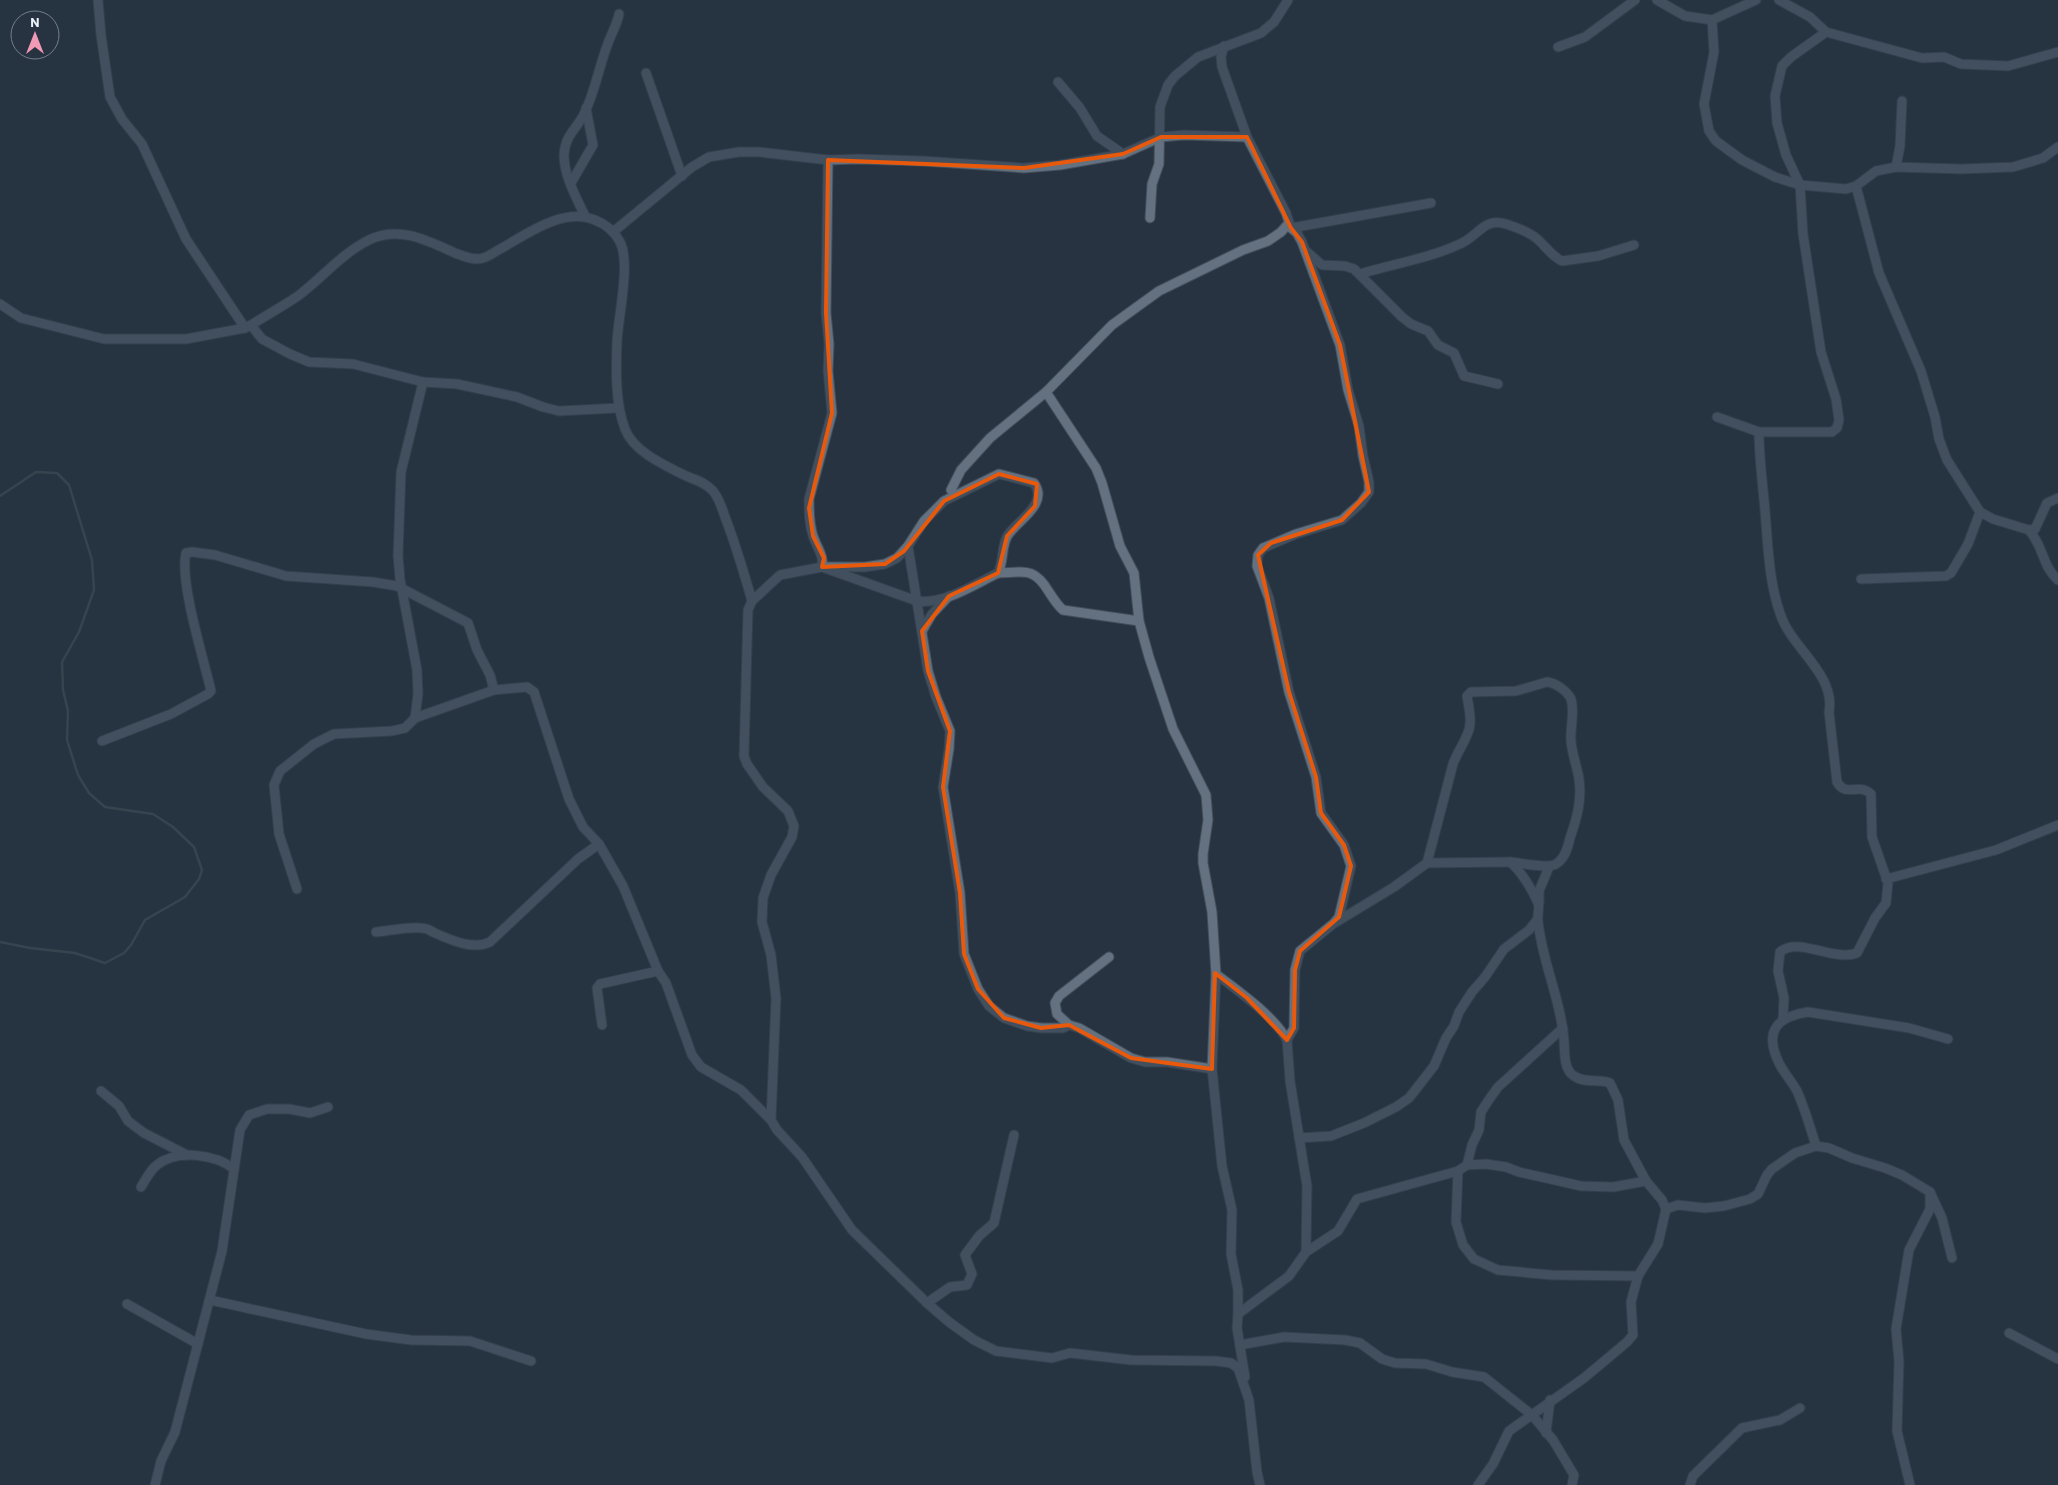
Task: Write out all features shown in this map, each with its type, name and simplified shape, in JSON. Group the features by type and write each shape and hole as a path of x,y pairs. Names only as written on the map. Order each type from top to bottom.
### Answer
{"street":[{"path":"98,0 110,97 122,119 142,144 186,239 248,326 262,339 309,362 353,364 423,382 457,384 517,397 559,411 618,408"},
{"path":"1150,218 1152,184 1159,164 1161,137 1160,107 1168,85 1175,76 1198,57 1261,33 1274,22 1288,0"},
{"path":"1558,47 1585,37 1635,0"},
{"path":"1657,0 1685,16 1712,20 1756,0"},
{"path":"1779,0 1810,17 1826,32 1922,58 1944,57 1961,64 2008,66 2058,52"},
{"path":"584,216 565,169 566,143 571,131 584,115 619,14"},
{"path":"1712,20 1714,52 1704,104 1709,131 1716,141 1742,160 1775,177 1800,185 1846,189 1856,186 1876,171 1896,166 1961,169 2013,167 2043,158 2058,147"},
{"path":"1717,417 1759,432 1832,432 1837,428 1839,420 1836,400 1821,352 1803,234 1800,185 1784,147 1777,123 1775,96 1782,66 1791,57 1826,32"},
{"path":"1224,46 1221,57 1222,67 1247,137 1286,213 1290,226 1297,233 1340,345 1348,390 1359,426 1369,482 1369,492 1361,503 1342,520 1296,534 1263,548 1258,555 1257,566 1270,598 1289,692 1316,777 1321,812 1350,858 1351,866 1339,917 1333,924"},
{"path":"646,73 682,176"},
{"path":"1058,82 1080,108 1097,136 1123,154"},
{"path":"1896,166 1900,146 1902,101"},
{"path":"571,184 594,145 586,108"},
{"path":"613,232 692,167 709,157 739,152 759,152 828,160 915,161 1024,168 1060,165 1123,154 1161,137 1184,135 1247,137"},
{"path":"822,567 824,558 813,536 809,499 832,413 826,313 828,160"},
{"path":"1856,186 1879,273 1921,370 1935,417 1939,438 1947,460 1980,512 1993,519 2029,530 2035,529 2047,503 2058,498"},
{"path":"951,490 961,470 990,438 1046,392 1112,325 1160,290 1243,250 1268,241 1290,226 1431,203"},
{"path":"0,304 21,318 104,339 186,339 248,326 298,296 348,254 370,240 388,234 415,236 468,258 482,259 540,227 569,217 584,216 601,222 613,232 620,243 624,256 622,303 617,341 618,408 625,431 630,440 637,446 665,465 686,476 698,479 713,491 719,500 738,551 752,601"},
{"path":"1360,274 1464,242 1479,228 1495,223 1507,224 1525,231 1535,237 1557,258 1562,260 1598,256 1634,245"},
{"path":"1304,249 1322,265 1345,266 1354,269 1402,317 1411,324 1428,331 1438,345 1454,353 1464,376 1498,384"},
{"path":"415,718 418,694 417,670 398,556 401,472 423,382"},
{"path":"1046,392 1096,468 1102,483 1118,538 1134,574 1138,621 1148,657 1173,729 1206,795 1208,820 1203,864 1212,912 1216,974 1212,1069 1222,1166 1232,1210 1231,1254 1238,1290 1236,1328 1245,1371 1245,1385"},
{"path":"1759,432 1759,465 1768,549 1776,600 1781,618 1791,635 1812,660 1831,701 1828,712 1837,782 1844,790 1861,789 1871,794 1872,838 1886,880 1886,903 1875,918 1857,953 1848,956 1813,950 1799,945 1783,949 1780,952 1778,971 1784,998 1783,1019"},
{"path":"771,1120 776,998 771,955 762,922 763,898 770,875 792,837 794,826 788,811 763,786 747,764 744,756 748,610 752,601 780,575 822,567 865,567 885,564 897,558 908,546 924,521 944,502 954,495 999,474 1034,483 1037,488 1037,499 1027,516 1007,536 1002,567 998,573"},
{"path":"1861,579 1946,576 1951,573 1968,544 1980,512"},
{"path":"2029,530 2038,540 2050,573 2058,580"},
{"path":"908,546 931,680 950,731 950,749 943,788 960,893 964,954 978,989 989,1006 1004,1018 1027,1026 1041,1028 1063,1028 1069,1025"},
{"path":"102,740 171,714 211,691 191,605 184,561 186,554 192,552 215,555 286,576 373,582 397,586 468,623 476,650 490,675 494,690"},
{"path":"822,567 917,601 928,603 949,596 998,573 1035,574 1041,578 1058,606 1063,610 1138,621"},
{"path":"922,631 932,614 949,596"},
{"path":"1427,863 1455,758 1468,734 1470,720 1467,696 1472,692 1516,691 1547,682 1552,682 1564,690 1570,698 1571,742 1580,796 1567,850 1561,860 1549,867 1539,891 1537,920 1548,974 1563,1028 1566,1063 1569,1071 1574,1076 1587,1081 1605,1080 1610,1083 1618,1100 1624,1140 1646,1181 1662,1200 1666,1209 1658,1244 1647,1265 1638,1276 1631,1302 1633,1335 1584,1378 1550,1400 1509,1431 1493,1464 1478,1485"},
{"path":"297,889 279,834 274,785 280,771 314,744 334,734 392,731 405,728 415,718 494,690 526,687 534,692 569,800 583,827 598,844 623,886 658,971 666,983 692,1054 701,1066 741,1090 771,1120 777,1130 802,1157 852,1230 927,1303 974,1340 996,1351 1052,1358 1070,1352 1131,1360 1216,1360 1231,1363 1238,1368 1249,1400 1260,1485"},
{"path":"1886,880 1996,850 2058,825"},
{"path":"376,932 427,928 436,934 472,946 482,946 490,942 578,859 598,844"},
{"path":"1287,1040 1294,1028 1295,970 1300,951 1333,924 1394,887 1427,863 1510,862 1549,867"},
{"path":"1510,862 1518,868 1539,904"},
{"path":"1299,1138 1331,1136 1396,1107 1408,1098 1434,1066 1446,1038 1454,1026 1458,1012 1472,992 1485,977 1504,948 1529,930 1537,920"},
{"path":"1109,957 1059,996 1054,1003 1057,1014 1069,1025 1079,1028 1131,1058 1145,1062 1167,1062 1212,1069"},
{"path":"602,1025 598,988 600,984 658,971"},
{"path":"1216,974 1247,998 1282,1031 1287,1040 1290,1081 1307,1186 1306,1252"},
{"path":"1816,1146 1803,1104 1780,1065 1772,1043 1773,1033 1777,1024 1783,1019 1794,1014 1808,1012 1909,1028 1948,1039"},
{"path":"1467,1165 1472,1145 1479,1130 1481,1112 1498,1087 1563,1028"},
{"path":"101,1091 119,1106 128,1121 144,1133 187,1156"},
{"path":"155,1485 162,1461 175,1432 222,1251 240,1130 249,1115 266,1109 289,1109 310,1113 328,1107"},
{"path":"927,1303 950,1288 967,1285 972,1274 965,1255 979,1236 994,1223 1014,1135"},
{"path":"1666,1209 1678,1205 1705,1208 1724,1206 1750,1199 1758,1194 1772,1169 1795,1153 1816,1146 1829,1148 1902,1175 1930,1192 1942,1218 1952,1258"},
{"path":"141,1187 156,1165 173,1158 199,1156 226,1162 234,1169"},
{"path":"1238,1314 1289,1276 1306,1252 1338,1231 1357,1199 1458,1171 1467,1165 1486,1164 1506,1167 1519,1172 1581,1186 1613,1187 1646,1181"},
{"path":"1458,1171 1456,1222 1463,1245 1474,1259 1498,1270 1552,1275 1638,1276"},
{"path":"1910,1485 1897,1431 1899,1361 1896,1329 1909,1250 1930,1209 1930,1192"},
{"path":"210,1300 366,1334 411,1340 470,1341 531,1361"},
{"path":"127,1304 198,1344"},
{"path":"2009,1333 2058,1359"},
{"path":"1240,1345 1284,1337 1345,1340 1360,1342 1382,1359 1395,1363 1426,1364 1452,1372 1484,1377 1532,1415 1553,1440 1578,1485"},
{"path":"1546,1433 1550,1400"},
{"path":"1690,1485 1694,1476 1742,1428 1780,1420 1800,1408"},
{"path":"1572,1485 1574,1475"}],"highlighted area":[{"path":"1161,137 1247,137 1291,228 1302,242 1340,345 1369,492 1342,520 1271,543 1258,555 1289,692 1316,777 1321,813 1344,845 1351,866 1339,917 1300,951 1295,970 1294,1028 1287,1040 1247,998 1215,973 1212,1069 1131,1058 1069,1025 1041,1028 1004,1018 978,989 964,954 960,893 943,787 950,731 928,671 922,631 949,596 998,573 1007,536 1035,506 1037,484 999,474 944,501 904,551 885,564 822,567 824,558 813,536 809,508 832,413 826,313 828,160 1024,168 1123,154"}],"waterway":[{"path":"0,496 36,472 57,473 69,485 92,560 94,590 79,632 62,662 63,690 68,711 67,740 78,775 89,793 105,807 153,814 173,827 194,847 202,870 199,879 185,897 145,920 131,945 124,953 105,963 75,953 30,948 0,942"}]}
